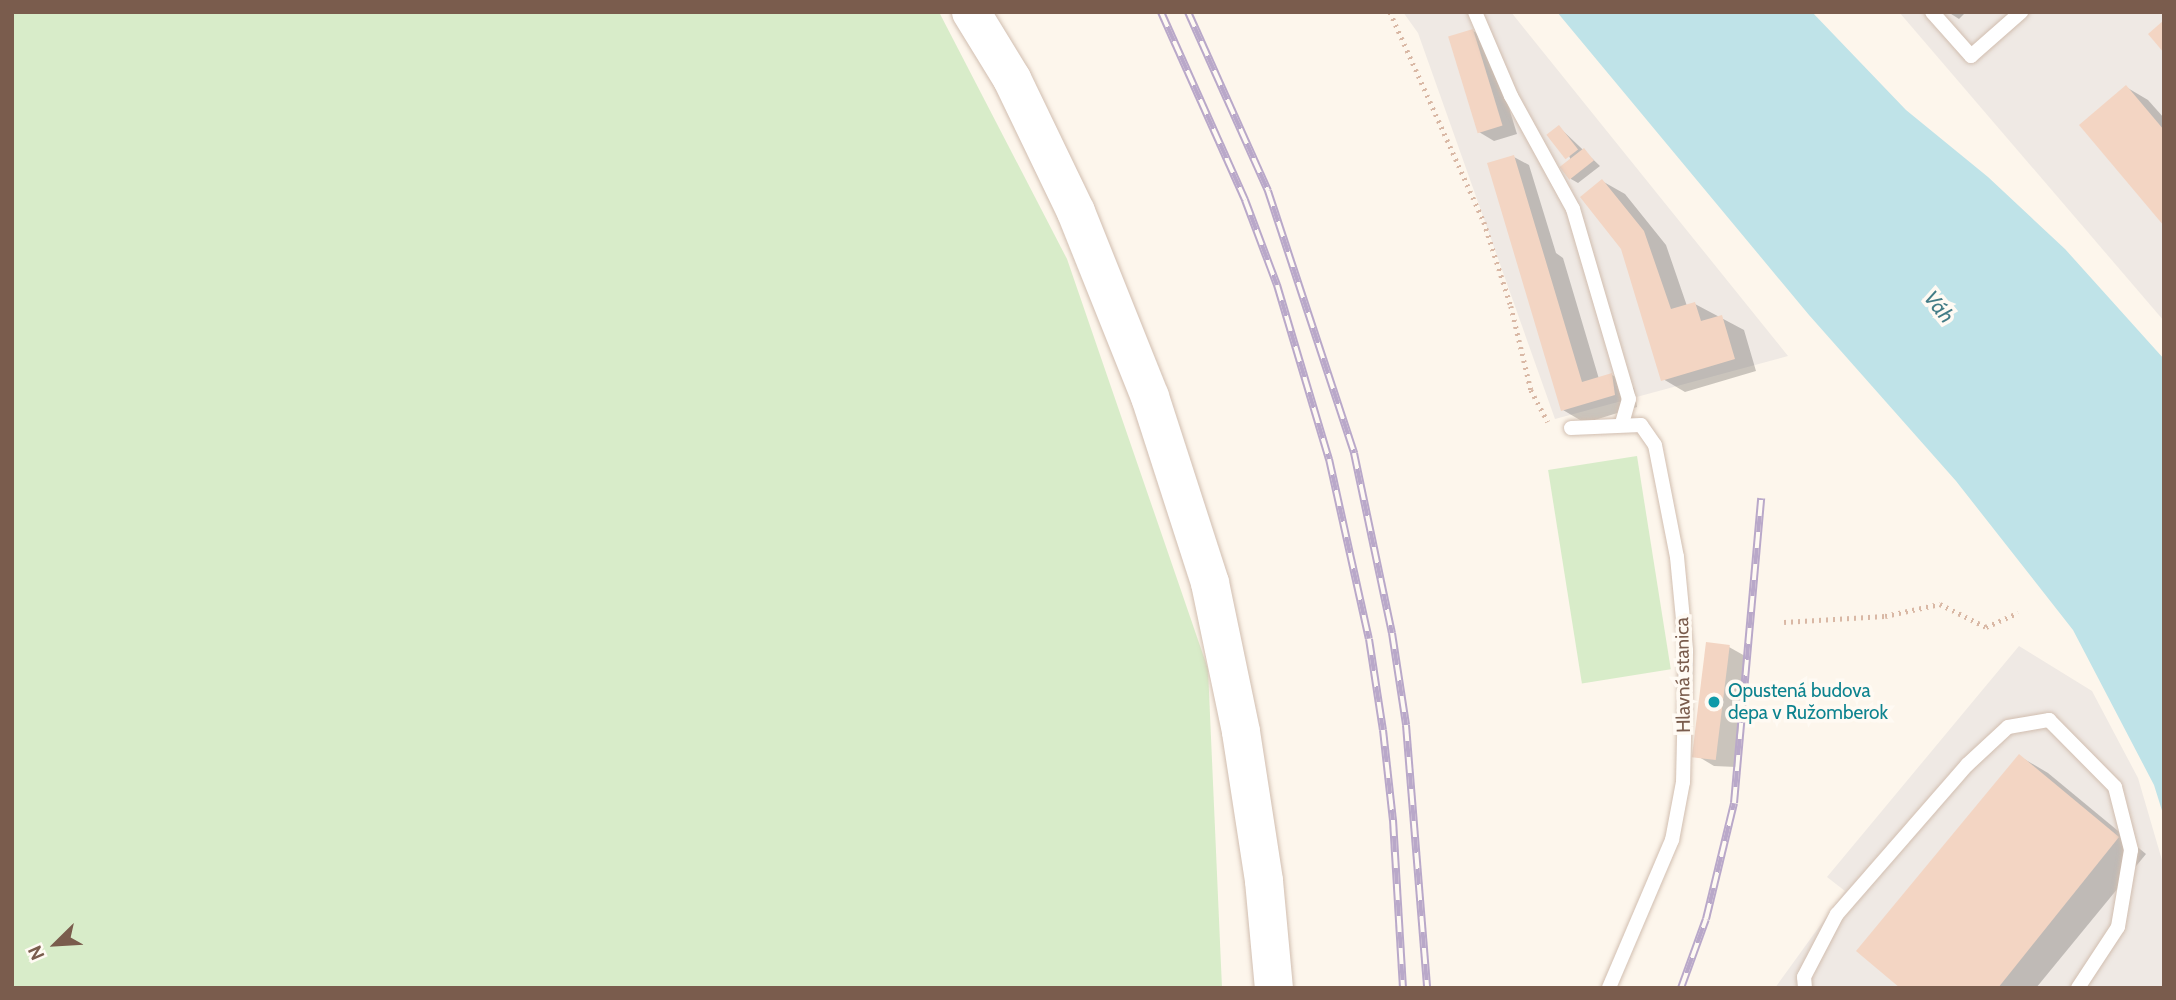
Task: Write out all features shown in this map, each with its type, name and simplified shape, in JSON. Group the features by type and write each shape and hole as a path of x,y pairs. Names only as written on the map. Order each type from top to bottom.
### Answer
{"street":[{"path":"971,12 1012,79 1076,212 1150,397 1210,583 1241,733 1264,881 1274,988"}],"lane":[{"path":"1475,12 1511,96 1573,209 1629,399 1622,424 1571,428"},
{"path":"1933,12 1971,56 2021,12"},
{"name":"Hlavná stanica","path":"1609,988 1672,840 1684,768 1686,651 1665,484 1655,445 1641,425 1622,424"},
{"path":"1805,988 1804,977 1837,914 1967,765 2008,727 2049,720 2115,787 2131,850 2118,927 2078,988"}],"path":[{"path":"1390,12 1484,222 1544,419 1555,428 1571,428"},
{"path":"1784,622 1885,616 1940,604 1986,626 2018,613"}],"shaded area":[{"path":"1403,12 1511,12 1788,356 1555,419 1418,33"},
{"path":"1899,12 2164,12 2164,321"},
{"path":"2019,646 2092,691 2138,778 2164,867 2164,988 1775,988 1845,891 1827,877"}],"green space":[{"path":"12,12 939,12 1067,259 1208,669 1222,988 12,988"},
{"path":"1637,456 1671,669 1582,683 1548,470"}],"water":[{"name":"Váh","path":"1557,12 1812,12 1906,110 1988,177 2065,249 2164,359 2164,817 2154,785 2073,630 1956,481 1809,315"}],"building":[{"path":"2164,20 2164,53 2148,34"},
{"path":"1473,29 1503,126 1478,133 1448,37"},
{"path":"2126,85 2164,130 2164,226 2079,125"},
{"path":"1559,125 1578,149 1565,159 1546,135"},
{"path":"1584,148 1594,161 1569,180 1560,167"},
{"path":"1514,155 1582,382 1612,373 1615,395 1561,411 1487,163"},
{"path":"1602,179 1644,231 1671,309 1695,302 1701,321 1722,315 1735,359 1661,381 1621,249 1580,197"},
{"name":"Opustená budova depa v Ružomberok","path":"1706,642 1730,645 1716,760 1692,757"},
{"path":"2019,754 2119,837 1998,988 1900,988 1856,951"}],"railway":[{"path":"1161,12 1245,200 1277,285 1329,459 1369,639 1383,730 1393,820 1403,988"},
{"path":"1188,12 1268,191 1354,453 1392,633 1406,725 1427,988"},
{"path":"1681,988 1706,919 1734,803 1761,498"}],"place":[{"name":"Opustená budova depa v Ružomberok","path":"1714,702"}]}
